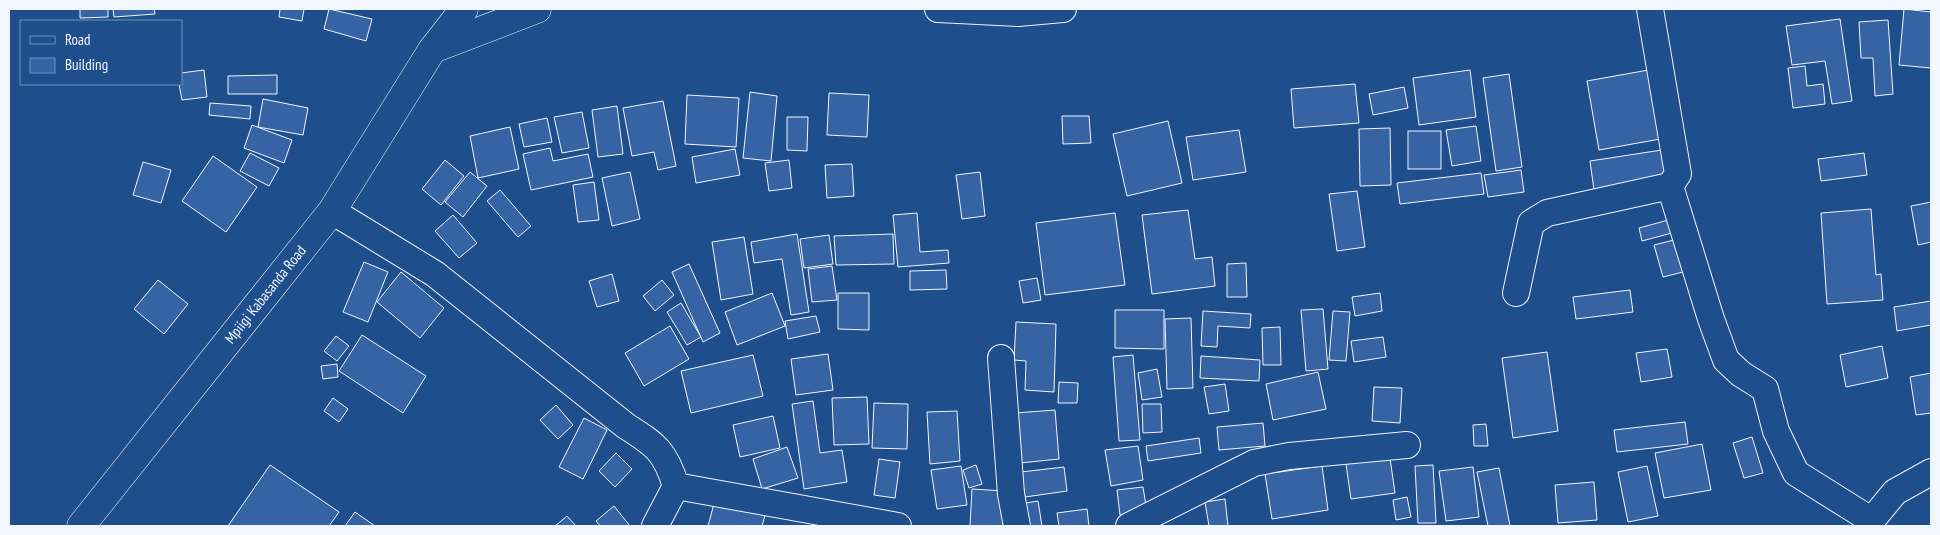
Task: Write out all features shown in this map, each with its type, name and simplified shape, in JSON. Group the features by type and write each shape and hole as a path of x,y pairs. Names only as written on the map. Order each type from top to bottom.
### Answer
{"main road":[{"name":"Mpiigi Kabasanda Road","path":"81,526 332,212 432,50 464,9"},
{"path":"432,50 537,9"}],"street":[{"path":"938,9 1018,13 1063,9"},
{"path":"1516,293 1531,223 1547,213 1670,186 1678,174 1650,9"},
{"path":"1670,186 1726,360 1741,374 1765,389 1776,431 1796,473 1869,523 1895,492 1931,472"},
{"path":"332,212 435,274 626,426 652,442 668,461 676,486 656,526"},
{"path":"1001,358 1011,494 1017,526"},
{"path":"1129,526 1254,463 1289,456 1407,445"},
{"path":"676,486 898,526"}],"building":[{"path":"80,9 108,9 108,17 80,18"},
{"path":"113,9 154,9 155,14 114,17"},
{"path":"280,9 304,9 302,21 279,17"},
{"path":"329,9 372,19 366,41 324,29"},
{"path":"1904,9 1931,12 1931,68 1899,65"},
{"path":"1840,19 1852,101 1832,104 1825,61 1792,65 1786,26"},
{"path":"1888,20 1893,94 1875,96 1873,58 1861,58 1859,22"},
{"path":"1805,66 1807,86 1823,84 1825,104 1793,108 1788,68"},
{"path":"1654,69 1666,138 1599,150 1587,81"},
{"path":"204,70 207,97 182,100 179,85 182,85 182,73"},
{"path":"1470,70 1476,117 1419,125 1413,78"},
{"path":"1509,74 1522,167 1496,171 1483,78"},
{"path":"277,75 277,94 228,94 228,76"},
{"path":"1355,84 1359,123 1294,128 1291,89"},
{"path":"1404,87 1408,108 1373,115 1369,94"},
{"path":"750,92 777,96 771,161 743,158"},
{"path":"829,93 869,95 867,137 827,135"},
{"path":"687,95 739,98 736,147 685,144"},
{"path":"263,99 308,108 303,135 258,127"},
{"path":"663,101 676,166 658,170 654,152 632,156 623,108"},
{"path":"210,103 251,106 250,119 209,115"},
{"path":"617,106 623,154 598,157 592,110"},
{"path":"582,112 589,148 562,153 554,117"},
{"path":"1062,116 1089,116 1091,143 1063,144"},
{"path":"787,117 808,117 807,151 787,150"},
{"path":"547,118 552,142 524,147 519,124"},
{"path":"1168,121 1182,183 1127,196 1113,134"},
{"path":"252,125 292,140 284,163 244,148"},
{"path":"1476,126 1481,161 1452,166 1446,130"},
{"path":"510,127 519,169 478,178 470,136"},
{"path":"1390,128 1391,185 1360,186 1359,129"},
{"path":"1239,130 1246,172 1193,180 1186,137"},
{"path":"1408,131 1441,131 1441,169 1408,169"},
{"path":"550,148 553,161 588,154 593,177 531,190 523,154"},
{"path":"735,149 740,175 696,183 692,157"},
{"path":"1662,150 1667,180 1594,190 1590,161"},
{"path":"250,153 279,168 269,186 240,171"},
{"path":"1864,153 1867,175 1821,181 1818,159"},
{"path":"213,156 257,187 226,232 182,201"},
{"path":"445,160 464,176 441,205 422,189"},
{"path":"789,160 792,188 769,191 765,163"},
{"path":"143,162 171,170 161,203 133,195"},
{"path":"852,164 854,196 827,198 825,165"},
{"path":"1521,170 1524,192 1488,197 1484,175"},
{"path":"470,172 487,186 463,217 445,202"},
{"path":"630,172 640,219 612,226 602,178"},
{"path":"980,172 985,216 962,219 956,175"},
{"path":"1481,173 1484,194 1400,204 1397,183"},
{"path":"594,182 599,220 578,222 573,185"},
{"path":"500,190 531,226 518,237 487,201"},
{"path":"1357,191 1365,247 1337,251 1329,194"},
{"path":"1931,202 1931,242 1918,245 1911,206"},
{"path":"1871,209 1876,275 1881,274 1883,300 1827,304 1821,213"},
{"path":"1188,210 1195,259 1212,257 1215,286 1152,294 1142,215"},
{"path":"917,213 920,252 948,250 949,263 898,267 893,215"},
{"path":"1115,213 1125,285 1045,295 1036,223"},
{"path":"453,215 477,243 459,258 435,231"},
{"path":"1676,218 1679,231 1642,241 1639,228"},
{"path":"797,234 809,312 791,315 782,259 754,263 751,242"},
{"path":"893,234 894,264 836,265 834,236"},
{"path":"829,235 833,264 804,268 800,239"},
{"path":"744,237 753,294 721,300 712,242"},
{"path":"1678,239 1687,271 1663,277 1654,245"},
{"path":"364,262 388,272 368,322 343,312"},
{"path":"1246,263 1247,297 1227,297 1227,264"},
{"path":"689,264 720,333 703,342 672,272"},
{"path":"832,266 837,300 812,302 808,269"},
{"path":"946,270 947,289 910,290 910,271"},
{"path":"401,272 444,308 420,338 377,302"},
{"path":"612,274 619,301 597,307 589,281"},
{"path":"1037,278 1041,300 1023,303 1019,281"},
{"path":"158,280 188,304 164,334 134,309"},
{"path":"662,280 674,295 655,311 643,296"},
{"path":"1630,290 1633,312 1576,319 1573,297"},
{"path":"772,293 785,326 737,345 725,312"},
{"path":"838,293 869,293 869,330 838,329"},
{"path":"1380,293 1382,311 1355,316 1352,297"},
{"path":"1931,301 1931,325 1897,331 1894,307"},
{"path":"681,303 701,337 687,345 667,312"},
{"path":"1323,309 1328,369 1306,371 1301,310"},
{"path":"1115,310 1164,310 1164,349 1115,348"},
{"path":"1203,311 1251,314 1250,328 1218,326 1217,347 1201,346"},
{"path":"1333,311 1350,312 1346,361 1329,360"},
{"path":"816,316 820,332 788,339 785,321"},
{"path":"1191,318 1193,388 1167,389 1165,319"},
{"path":"1016,322 1056,324 1054,392 1025,390 1026,361 1014,360"},
{"path":"670,326 689,359 644,386 625,353"},
{"path":"1280,327 1281,365 1263,365 1262,328"},
{"path":"362,335 426,376 403,413 339,371"},
{"path":"336,336 349,346 337,361 324,351"},
{"path":"1383,337 1386,357 1354,362 1351,341"},
{"path":"1882,346 1888,378 1846,387 1840,355"},
{"path":"1667,349 1672,377 1641,382 1636,353"},
{"path":"1547,352 1558,431 1513,438 1502,358"},
{"path":"828,354 833,390 796,395 791,359"},
{"path":"753,355 763,396 691,413 681,371"},
{"path":"1133,355 1140,440 1119,441 1113,357"},
{"path":"1201,356 1260,360 1259,381 1200,378"},
{"path":"337,364 338,377 323,379 321,366"},
{"path":"1157,369 1162,397 1142,400 1138,373"},
{"path":"1318,372 1326,409 1273,420 1266,384"},
{"path":"1931,373 1931,413 1916,415 1910,377"},
{"path":"1059,382 1078,383 1077,403 1058,403"},
{"path":"1225,384 1229,411 1209,414 1204,387"},
{"path":"1374,387 1402,388 1400,423 1372,421"},
{"path":"867,397 869,444 834,445 832,398"},
{"path":"333,398 348,409 339,422 324,411"},
{"path":"813,401 820,453 842,450 847,482 804,489 792,404"},
{"path":"874,403 908,404 907,449 872,448"},
{"path":"1142,404 1161,404 1162,432 1143,433"},
{"path":"556,405 573,425 558,439 540,420"},
{"path":"1055,410 1059,459 1020,463 1015,413"},
{"path":"957,411 960,461 930,464 927,412"},
{"path":"773,416 780,448 740,457 733,425"},
{"path":"584,418 607,430 583,479 559,467"},
{"path":"1685,422 1688,444 1617,452 1614,430"},
{"path":"1263,423 1265,446 1219,450 1217,427"},
{"path":"1486,424 1488,446 1474,446 1473,425"},
{"path":"1752,437 1763,473 1744,478 1733,443"},
{"path":"1199,438 1201,453 1148,461 1146,446"},
{"path":"1702,444 1711,490 1664,498 1655,453"},
{"path":"1138,446 1143,480 1111,486 1105,450"},
{"path":"787,447 798,478 762,489 753,459"},
{"path":"616,453 632,469 615,487 599,471"},
{"path":"1390,458 1395,493 1351,499 1346,464"},
{"path":"879,459 900,462 895,498 874,495"},
{"path":"270,465 339,512 329,526 228,526"},
{"path":"976,465 982,484 969,488 963,470"},
{"path":"1433,465 1436,523 1418,523 1415,466"},
{"path":"961,466 967,505 937,509 931,470"},
{"path":"1322,466 1328,510 1272,519 1265,474"},
{"path":"1647,466 1658,516 1628,522 1618,472"},
{"path":"1064,467 1067,491 1025,497 1021,472"},
{"path":"1473,467 1479,517 1446,521 1439,471"},
{"path":"1499,468 1510,526 1488,526 1477,472"},
{"path":"1594,482 1597,520 1558,523 1555,485"},
{"path":"1143,487 1147,512 1120,515 1117,490"},
{"path":"972,489 1005,491 1003,526 970,526"},
{"path":"1407,497 1411,517 1396,520 1393,500"},
{"path":"1225,499 1228,526 1209,526 1205,502"},
{"path":"715,500 766,512 762,526 708,526"},
{"path":"1038,501 1042,526 1023,526 1020,504"},
{"path":"614,506 630,526 600,526 596,521"},
{"path":"1087,509 1089,526 1059,526 1057,513"},
{"path":"355,512 375,526 345,526"},
{"path":"567,516 576,526 555,526"}]}
